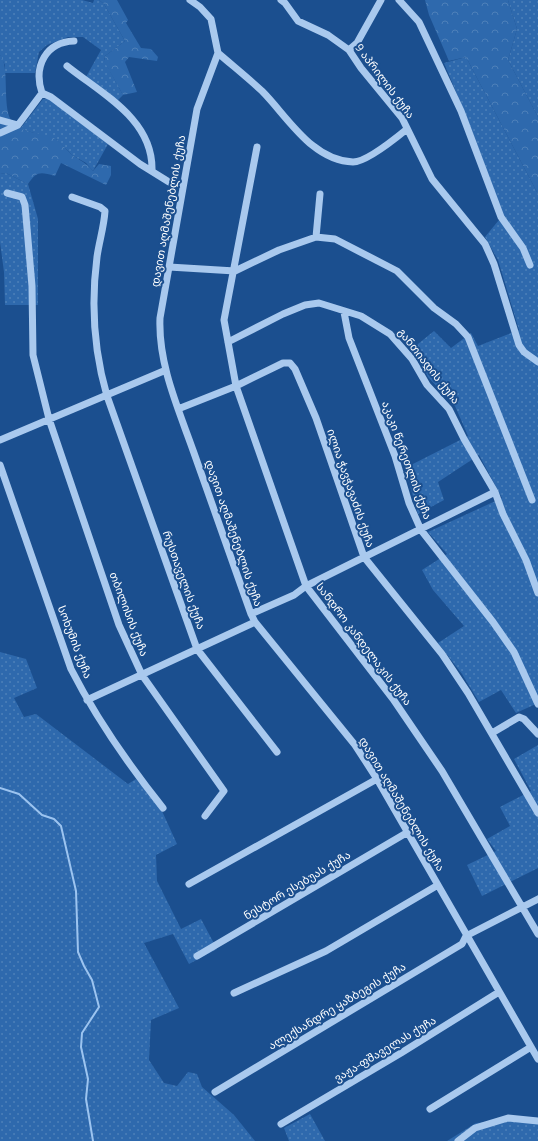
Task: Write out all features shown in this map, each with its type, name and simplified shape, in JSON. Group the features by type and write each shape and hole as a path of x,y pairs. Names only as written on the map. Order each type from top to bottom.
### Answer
{"street":[{"path":"190,0 200,7 211,19 218,53 262,91 314,147 331,157 354,162 380,150 407,129"},
{"name":"9 აპრილის ქუჩა","path":"281,0 285,3 298,21 328,35 349,50 361,68 402,118 432,180 485,244 494,264 519,344 524,352 538,362"},
{"path":"349,50 358,43 381,0"},
{"path":"399,0 419,22 461,111 501,217 523,248 530,266"},
{"path":"74,42 63,42 44,56 40,67 39,84 42,93 51,97 140,164 152,170 169,182 183,184"},
{"name":"დავით აღმაშენებლის ქუჩა","path":"218,53 197,109 160,318 159,335 166,370 178,409 255,622 355,745 408,832 466,936 538,1059"},
{"path":"67,66 131,116 145,136 152,161 152,170"},
{"path":"0,133 18,125 42,93"},
{"path":"0,120 18,125"},
{"name":"სანდრო კანდელაკის ქუჩა","path":"257,147 242,221 235,271 224,320 236,386 306,586 402,712 442,771 538,934"},
{"name":"თბილისის ქუჩა","path":"7,193 22,197 25,205 32,286 33,355 49,419 119,625 142,675 224,791 204,816"},
{"path":"316,237 320,194"},
{"name":"რუსთაველის ქუჩა","path":"72,197 100,207 105,212 97,257 94,298 94,324 100,372 107,396 197,648 277,752"},
{"path":"169,267 235,271 279,250 316,237 335,240 397,271 434,308 456,324 468,337 532,500"},
{"name":"განთიადის ქუჩა","path":"228,342 283,314 305,305 319,303 344,312 361,316 390,334 408,354 427,385 449,409 464,439 495,492 503,514 526,560 538,593"},
{"name":"აკაკი წერეთლის ქუჩა","path":"344,312 349,338 396,456 409,503 421,530 506,640 514,652 538,704"},
{"name":"ილია ჭავჭავაძის ქუჩა","path":"178,409 236,386 283,363 290,363 295,369 316,418 364,557 442,654 468,693 538,813"},
{"path":"0,440 166,370"},
{"name":"სოხუმის ქუჩა","path":"0,466 71,669 87,700 125,760 163,808"},
{"path":"251,614 294,595 306,586 495,492"},
{"path":"87,700 255,622"},
{"path":"492,733 519,717 524,719 538,734"},
{"path":"189,884 377,779"},
{"name":"ნესტორ ესებუას ქუჩა","path":"197,956 408,832"},
{"path":"234,993 326,951 438,885"},
{"name":"ალექსანდრე ყაზბეგის ქუჩა","path":"215,1092 462,944 466,936 538,899"},
{"name":"ვაჟა-ფშაველას ქუჩა","path":"281,1124 401,1053 499,992"},
{"path":"430,1108 531,1047"},
{"path":"458,1141 475,1128 508,1118 538,1121"}],"green space":[{"path":"0,0 82,0 93,3 94,0 99,0 104,4 125,41 105,56 104,60 123,95 117,101 86,77 101,50 83,37 68,37 47,45 39,52 35,73 5,73 5,65 0,55"},
{"path":"99,0 117,0 128,20 126,23 141,48 151,49 158,57 157,61 129,57 125,62 137,92 123,95 104,61 105,56 125,41 104,4"},
{"path":"425,0 508,0 517,29 508,60 538,117 538,194 466,57 449,61 429,15"},
{"path":"508,0 538,0 538,117 508,60 517,29"},
{"path":"0,55 5,67 8,114 15,125 20,128 56,139 71,154 86,164 93,171 99,164 111,166 111,175 106,185 61,163 55,176 42,173 34,177 28,184 6,173 0,174"},
{"path":"466,57 538,194 538,703 516,713 501,690 479,702 462,674 438,643 464,626 433,590 422,570 447,554 428,532 502,498 479,455 438,482 444,500 418,514 405,468 468,436 455,406 428,377 413,348 434,331 451,348 471,333 478,346 519,330 498,260 485,237 503,215 471,128 444,63"},
{"path":"43,99 50,99 108,144 93,171 86,163 72,155 56,139 20,129"},
{"path":"6,173 28,184 38,219 38,305 5,305 4,272 0,242 0,174"},
{"path":"0,652 26,659 37,688 14,698 24,717 36,714 128,784 136,779 162,811 177,844 156,855 157,881 181,929 201,919 217,949 189,964 173,934 144,943 179,1008 151,1020 149,1060 164,1083 177,1086 188,1072 197,1074 202,1087 234,1115 255,1141 0,1141"},
{"path":"538,745 538,868 482,896 467,865 496,851 487,839 510,826 500,807 531,791 514,759"},
{"path":"310,1114 325,1141 289,1141 284,1128"},
{"path":"514,1120 538,1122 538,1141 447,1141 476,1123"}],"waterway":[{"path":"0,788 19,794 42,815 54,819 61,826 76,891 78,952 92,980 99,1007 82,1033 81,1047 88,1079 86,1099 93,1141"}]}
